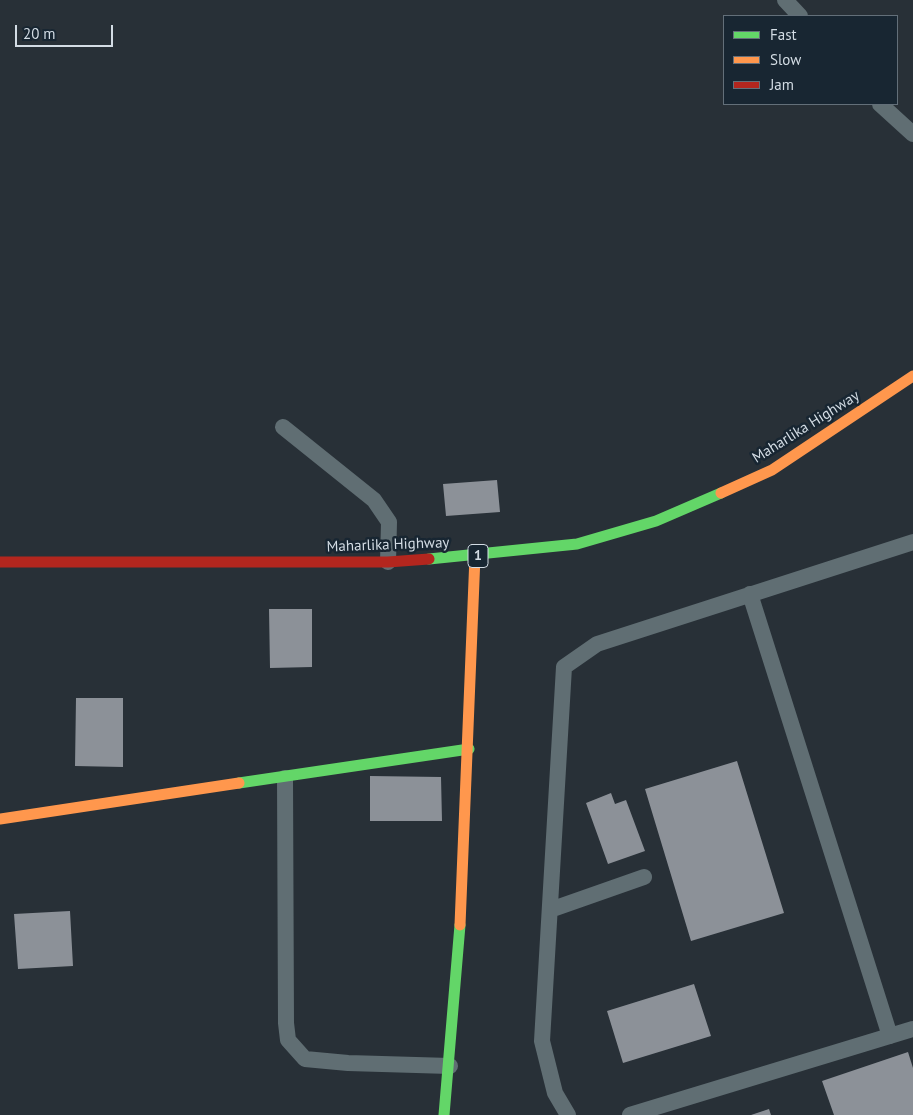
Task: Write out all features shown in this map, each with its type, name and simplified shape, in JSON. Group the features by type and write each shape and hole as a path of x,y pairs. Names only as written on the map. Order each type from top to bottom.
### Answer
{"street":[{"name":"Maharlika Highway","path":"0,562 388,562 475,556 577,544 656,521 772,470 913,376"},
{"path":"444,1115 454,1032 469,749 475,556"},
{"path":"0,819 285,778 469,749"}],"lane":[{"path":"785,0 799,15"},
{"path":"881,105 913,134"},
{"path":"283,426 374,500 389,522 388,562"},
{"path":"568,1115 555,1093 542,1041 564,666 597,644 913,542"},
{"path":"750,594 890,1036"},
{"path":"285,778 286,1023 288,1040 305,1058 348,1063 450,1066"},
{"path":"550,910 644,877"},
{"path":"630,1115 913,1029"}],"building":[{"path":"497,480 500,512 446,516 443,484"},
{"path":"269,609 312,609 312,667 270,668"},
{"path":"76,698 123,698 123,767 75,766"},
{"path":"737,761 784,913 691,941 645,789"},
{"path":"370,776 441,777 442,821 370,821"},
{"path":"611,793 615,804 626,800 645,851 608,864 586,803"},
{"path":"70,911 73,966 18,969 14,914"},
{"path":"694,984 711,1036 623,1063 607,1011"},
{"path":"908,1052 913,1068 913,1115 834,1115 822,1081"},
{"path":"769,1109 771,1115 751,1115"}],"traffic: fast":[{"path":"429,559 577,544 656,521 721,493"},
{"path":"239,783 469,749"},
{"path":"444,1115 460,925"}],"traffic: slow":[{"path":"721,493 772,470 913,376"},
{"path":"460,925 475,556"},
{"path":"0,819 239,783"}],"traffic: jam":[{"path":"0,562 388,562 429,559"}]}
